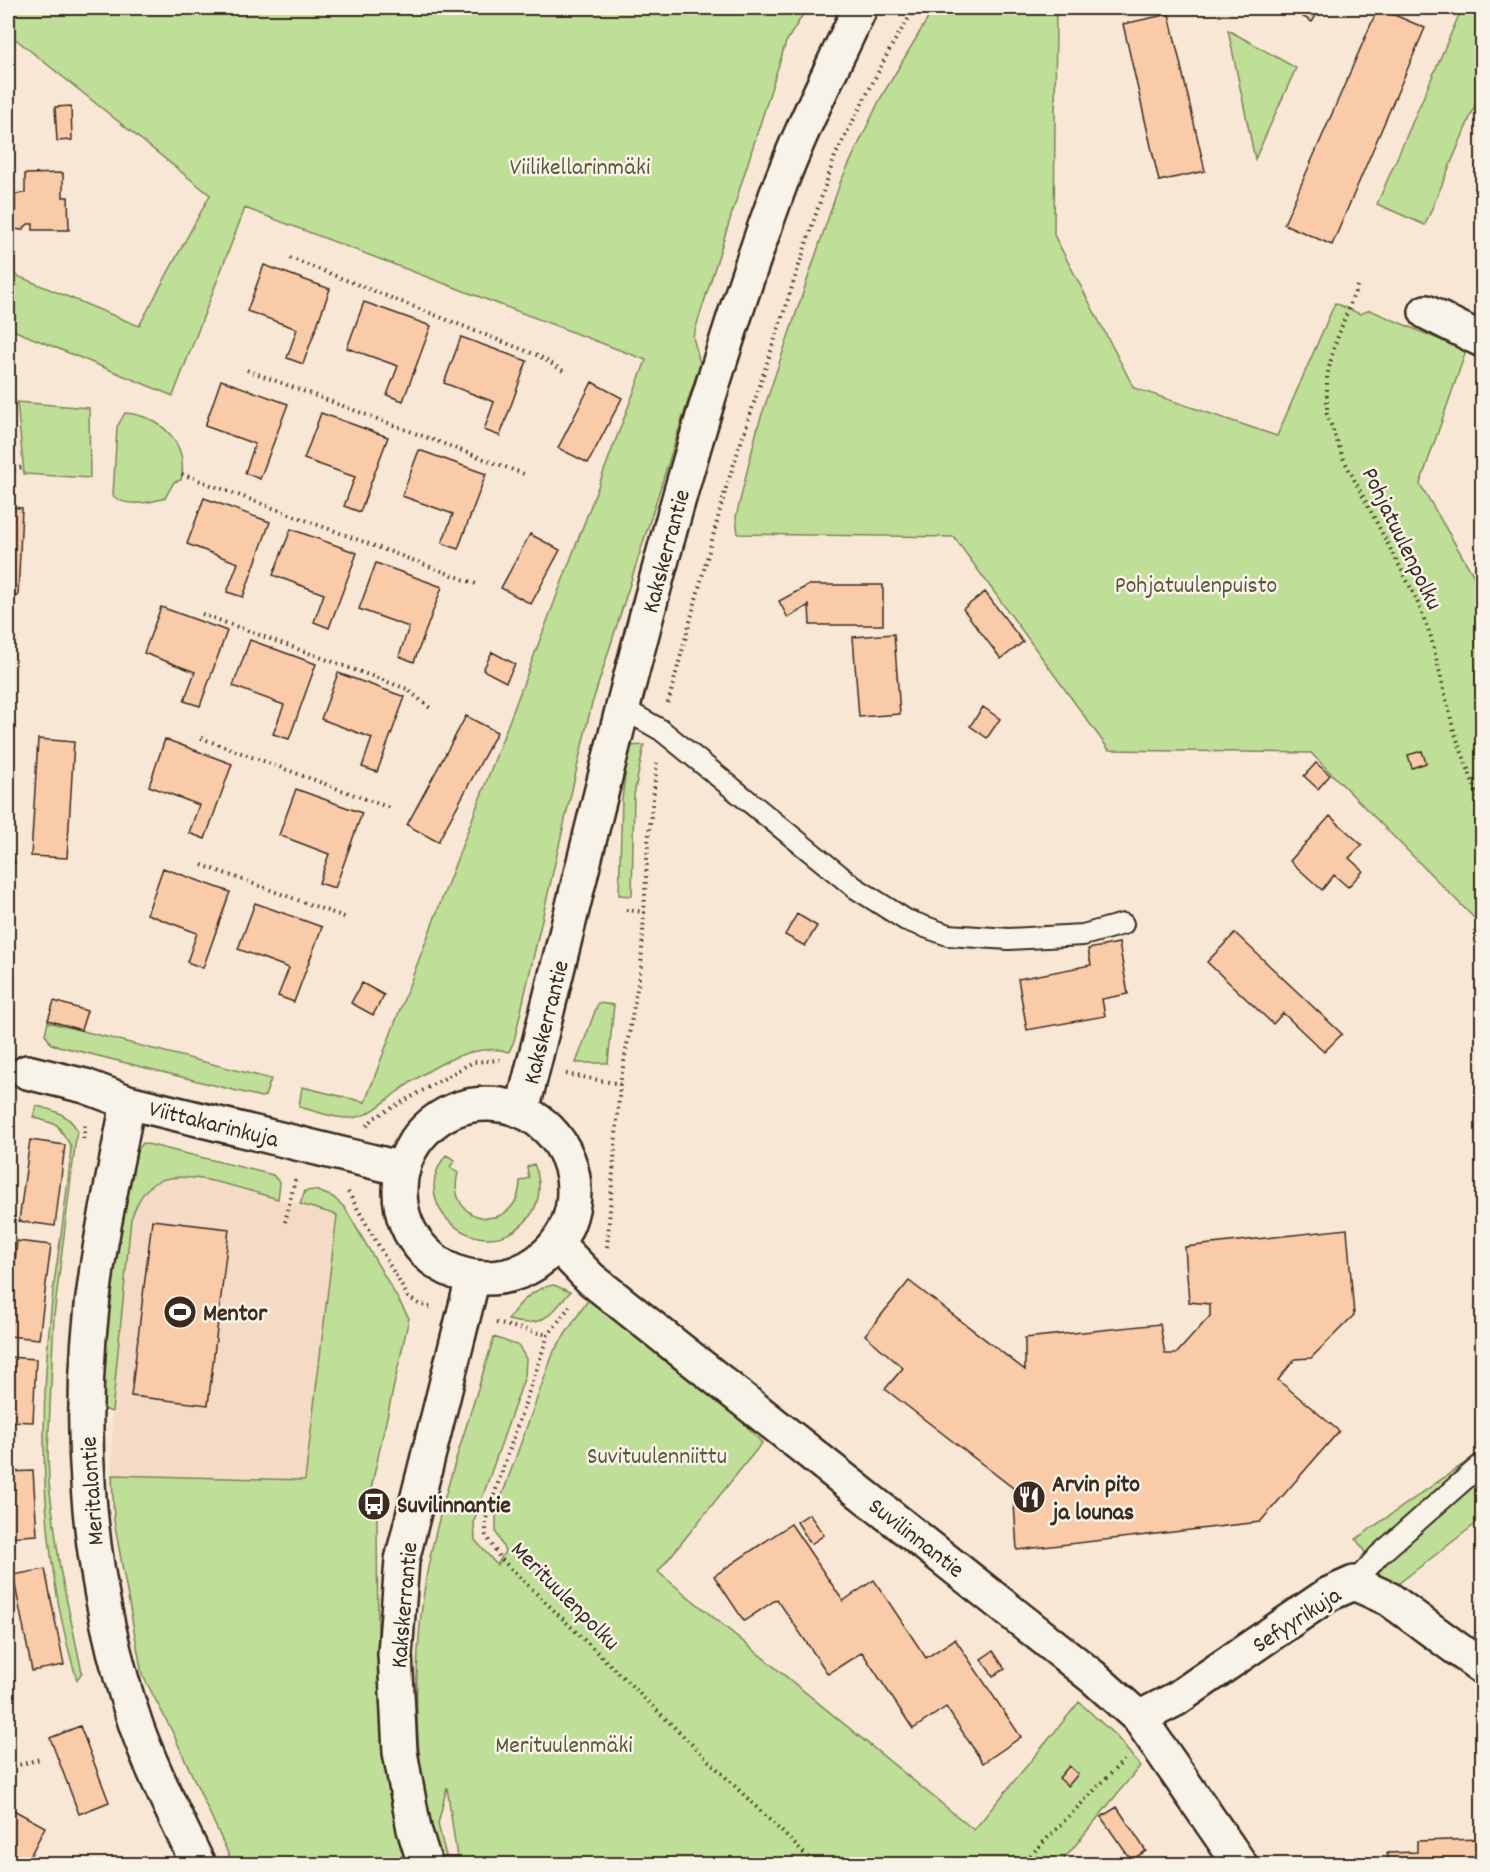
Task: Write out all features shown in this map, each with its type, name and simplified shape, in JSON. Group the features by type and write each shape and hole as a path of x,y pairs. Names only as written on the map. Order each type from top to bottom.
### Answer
{"street":[{"name":"Kakskerrantie","path":"522,1111 622,708 693,451 778,191 860,8"},
{"path":"1426,312 1482,340"},
{"name":"Viittakarinkuja","path":"27,1071 85,1086 128,1102 403,1169"},
{"name":"Meritalontie","path":"128,1102 99,1251 87,1375 88,1513 120,1673 137,1729 198,1864"},
{"path":"481,1104 502,1105 522,1111 540,1121 555,1136 566,1154 573,1174 575,1194 572,1215 557,1244 534,1266 515,1275 494,1279 473,1278 452,1272 434,1261 419,1246 407,1228 401,1208 399,1186 412,1145 425,1129 461,1108 481,1104"},
{"name":"Suvilinnantie","path":"557,1244 591,1279 1093,1677 1144,1726 1240,1864"},
{"name":"Kakskerrantie","path":"425,1864 414,1829 400,1752 395,1654 402,1560 473,1278"},
{"name":"Sefyyrikuja","path":"1144,1726 1176,1699 1329,1594 1354,1583 1389,1599 1482,1667"}],"lane":[{"path":"622,708 661,730 854,887 906,920 948,935 1009,939 1083,935 1123,924"},
{"path":"1354,1583 1379,1555 1482,1464"}],"path":[{"path":"605,1256 620,1084 641,967 648,842 661,730 726,488 834,156 891,47 915,8"},
{"path":"290,258 539,356 565,372"},
{"name":"Pohjatuulenpolku","path":"1357,285 1334,347 1327,376 1327,414 1344,460 1423,616 1443,678 1454,731 1482,807"},
{"path":"247,370 524,474"},
{"path":"8,471 23,467"},
{"path":"182,474 479,585"},
{"path":"202,614 407,689 430,708"},
{"path":"201,738 390,808"},
{"path":"8,862 18,861"},
{"path":"202,865 348,918"},
{"path":"626,910 645,912"},
{"path":"362,1130 374,1118 473,1062 488,1059 503,1060"},
{"path":"569,1074 620,1084"},
{"path":"285,1222 297,1175"},
{"path":"347,1188 351,1201 408,1297 419,1304 431,1307"},
{"name":"Merituulenpolku","path":"575,1300 548,1335 486,1518 486,1535 500,1558 815,1864"},
{"path":"499,1324 548,1335"},
{"path":"1022,1864 1144,1726"},
{"path":"8,1768 40,1759"}],"shaded area":[{"path":"173,1176 195,1178 337,1214 305,1480 112,1475 112,1390 131,1219 138,1200 153,1184"}],"green space":[{"name":"Viilikellarinmäki","path":"8,8 807,8 786,42 693,337 700,363 591,707 514,1041 509,1052 479,1051 449,1060 421,1075 378,1107 362,1115 343,1118 299,1107 302,1087 365,1102 646,360 245,208 173,396 8,328 8,272 139,326 210,195 8,33"},
{"name":"Pohjatuulenpuisto","path":"934,8 1056,8 1054,235 1134,388 1277,436 1335,303 1360,314 1370,310 1466,351 1420,484 1482,590 1482,926 1311,753 1109,750 954,537 738,534 736,517 758,426 840,183 880,99"},
{"path":"1462,8 1482,8 1482,89 1425,225 1377,204"},
{"path":"1228,30 1296,68 1255,159"},
{"path":"17,402 89,408 90,478 24,474"},
{"path":"125,413 138,415 161,426 176,443 181,454 181,480 174,482 165,498 145,503 131,503 118,500 113,496 117,427"},
{"path":"644,745 634,795 632,896 619,895 622,799 629,746"},
{"path":"598,1003 614,1005 608,1063 576,1063"},
{"path":"48,1022 271,1079 265,1096 261,1097 51,1044 45,1034"},
{"path":"37,1106 65,1116 77,1130 54,1316 48,1452 49,1484 60,1569 82,1672 77,1680 65,1634 49,1539 44,1443 52,1300 71,1146 57,1125 33,1117"},
{"path":"143,1143 273,1175 280,1183 278,1199 214,1181 180,1177 165,1179 153,1184 142,1196 131,1219 112,1412 101,1408 105,1345 124,1179 131,1159"},
{"path":"446,1155 455,1160 450,1167 458,1173 457,1191 462,1204 471,1213 483,1218 496,1217 508,1210 516,1199 520,1181 529,1178 527,1167 534,1164 539,1189 532,1213 515,1230 495,1238 475,1236 457,1228 443,1214 435,1196 435,1176"},
{"path":"315,1190 333,1197 345,1208 409,1318 366,1511 377,1516 378,1653 389,1795 405,1864 233,1864 171,1729 142,1674 114,1521 112,1475 305,1480 337,1215 300,1204 305,1191"},
{"path":"554,1285 570,1292 550,1314 529,1323 508,1320 527,1297 540,1289"},
{"path":"588,1300 592,1300 742,1421 762,1443 658,1572 974,1830 1079,1702 1117,1737 1140,1766 1060,1864 458,1864 447,1787 438,1824 448,1864 445,1864 432,1833 422,1777 417,1728 418,1652 423,1602 439,1518 494,1337 519,1346 526,1359 525,1376 474,1521 475,1540 497,1565 505,1551 496,1532 496,1512 554,1351"},
{"path":"1482,1451 1482,1519 1390,1590 1356,1539"}],"building":[{"path":"1288,8 1321,8 1312,22"},
{"path":"1378,8 1425,28 1332,245 1284,224"},
{"path":"1169,14 1205,171 1159,181 1123,24"},
{"path":"71,106 72,140 57,141 55,107"},
{"path":"63,173 63,197 68,197 69,230 33,230 33,224 28,224 22,230 13,229 9,217 15,217 15,194 25,193 25,174"},
{"path":"264,265 330,289 303,364 287,358 297,329 247,311"},
{"path":"364,302 431,326 403,401 387,395 398,366 347,348"},
{"path":"461,337 527,361 500,436 484,430 494,402 444,383"},
{"path":"221,380 288,404 260,479 245,473 255,444 205,426"},
{"path":"592,382 622,398 588,463 558,448"},
{"path":"321,413 388,437 360,512 344,506 355,477 304,459"},
{"path":"419,450 486,474 458,549 442,543 453,514 402,496"},
{"path":"204,498 270,522 243,597 227,592 238,563 187,544"},
{"path":"8,507 22,508 18,596 8,595"},
{"path":"291,529 357,553 329,628 314,622 324,594 273,575"},
{"path":"530,534 560,550 531,604 501,588"},
{"path":"376,563 442,587 414,662 399,656 409,627 359,609"},
{"path":"809,585 883,585 883,625 810,625 809,605 788,618 779,601"},
{"path":"985,592 1023,642 1001,659 963,609"},
{"path":"161,607 227,631 200,706 184,701 195,672 144,653"},
{"path":"894,634 900,714 859,717 853,637"},
{"path":"250,640 316,664 289,739 273,734 284,705 233,686"},
{"path":"492,652 515,664 506,682 483,670"},
{"path":"338,673 405,697 377,772 362,767 372,738 321,719"},
{"path":"983,707 1000,719 987,738 970,726"},
{"path":"466,716 497,732 438,842 407,825"},
{"path":"38,739 74,742 67,858 31,856"},
{"path":"165,739 232,764 205,839 189,833 199,805 149,786"},
{"path":"1422,751 1426,763 1412,768 1408,755"},
{"path":"1316,763 1330,775 1318,789 1304,776"},
{"path":"296,789 362,813 335,888 319,883 329,854 279,835"},
{"path":"1330,816 1362,845 1349,858 1363,871 1348,887 1334,875 1322,890 1290,861"},
{"path":"163,868 230,892 203,968 187,962 197,933 147,914"},
{"path":"255,903 322,927 294,1002 278,996 289,968 238,949"},
{"path":"797,914 817,926 805,946 785,935"},
{"path":"1235,933 1342,1034 1324,1052 1283,1013 1273,1024 1207,962"},
{"path":"1119,943 1128,994 1102,999 1105,1016 1027,1030 1018,979 1091,965 1088,949"},
{"path":"362,983 384,995 373,1015 351,1003"},
{"path":"54,1001 87,1011 81,1030 48,1020"},
{"path":"30,1140 65,1145 55,1226 19,1221"},
{"name":"Mentor","path":"152,1220 229,1229 208,1405 131,1396"},
{"path":"1347,1229 1354,1315 1311,1358 1295,1359 1278,1380 1339,1431 1260,1522 1017,1550 1013,1488 885,1389 903,1368 865,1335 909,1281 1025,1370 1025,1338 1160,1324 1165,1354 1176,1354 1210,1316 1210,1304 1189,1302 1185,1247"},
{"path":"17,1241 51,1245 39,1339 8,1336"},
{"path":"8,1357 36,1359 33,1422 8,1421"},
{"path":"33,1471 37,1535 8,1537 8,1472"},
{"path":"809,1514 824,1535 811,1544 797,1522"},
{"path":"791,1524 843,1601 874,1580 926,1658 955,1639 1021,1737 983,1763 946,1707 913,1729 862,1652 828,1674 777,1599 744,1621 714,1576"},
{"path":"45,1569 64,1665 32,1671 13,1575"},
{"path":"993,1651 1005,1669 993,1676 981,1659"},
{"path":"80,1726 109,1802 79,1814 50,1738"},
{"path":"1069,1766 1078,1774 1068,1786 1059,1778"},
{"path":"8,1807 45,1827 26,1864 8,1864"},
{"path":"1117,1807 1146,1851 1131,1860 1101,1817"},
{"path":"1482,1839 1482,1864 1387,1864 1387,1853 1417,1852 1417,1841"}],"place":[{"name":"Mentor","path":"180,1312"},
{"name":"Arvin pito ja lounas","path":"1029,1497"},
{"name":"Suvilinnantie","path":"374,1504"}],"park label":[{"name":"Suvituulenniittu","path":"657,1455"},
{"name":"Merituulenmäki","path":"564,1744"}]}
